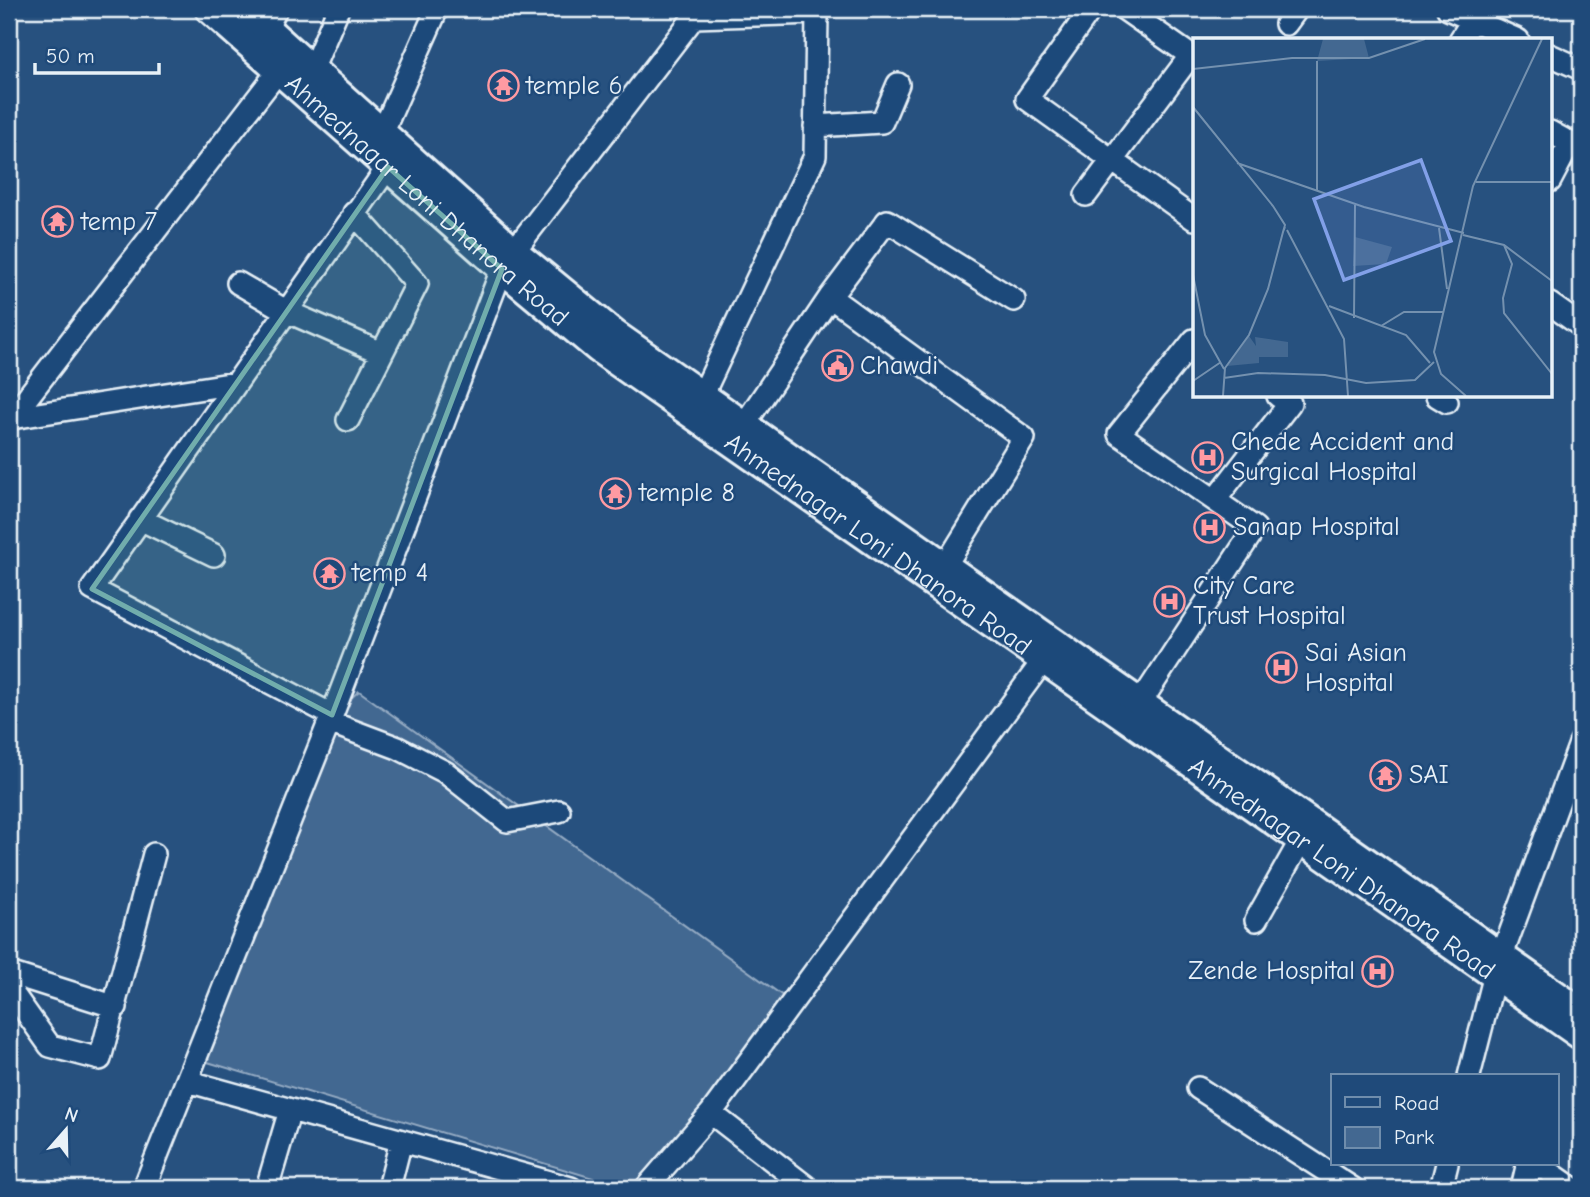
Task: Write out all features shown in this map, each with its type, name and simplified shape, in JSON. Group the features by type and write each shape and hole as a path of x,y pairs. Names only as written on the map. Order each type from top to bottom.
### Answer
{"main road":[{"name":"Ahmednagar Loni Dhanora Road","path":"209,9 388,167 508,260 1141,702 1498,968 1581,1036"},
{"name":"Ahmednagar Loni Dhanora Road","path":"245,9 271,18 313,68 383,131 598,349 1301,840 1498,968 1581,1012"}],"street":[{"path":"313,68 338,9"},
{"path":"383,131 437,9"},
{"path":"1091,9 1027,99 1193,218"},
{"path":"1086,195 1193,57 1124,9"},
{"path":"1448,9 1514,38"},
{"path":"144,1188 331,718 508,260 694,17 819,11 815,156 702,396"},
{"path":"1461,38 1473,20"},
{"path":"1552,56 1581,69"},
{"path":"11,420 279,70"},
{"path":"815,126 882,122 898,85"},
{"path":"1552,133 1570,143 1552,176"},
{"path":"388,167 92,589 331,718 445,772 507,821 559,811"},
{"path":"348,420 417,284 354,213"},
{"path":"744,425 830,297 887,221 1014,300"},
{"path":"237,283 286,311 382,353"},
{"path":"830,297 1024,438 945,566"},
{"path":"1552,305 1581,326"},
{"path":"1141,702 1255,528 1119,433 1193,342"},
{"path":"11,420 236,383"},
{"path":"1215,500 1290,403 1280,397"},
{"path":"140,519 214,555"},
{"path":"646,1188 711,1113 1043,661"},
{"path":"1470,1074 1498,968 1581,741"},
{"path":"1256,920 1301,840"},
{"path":"9,988 50,1046 100,1059 116,1007 154,854"},
{"path":"9,973 116,1007"},
{"path":"187,1081 401,1141 518,1181 571,1188"},
{"path":"1198,1088 1352,1188"},
{"path":"267,1188 290,1110"},
{"path":"711,1113 807,1188"},
{"path":"389,1188 401,1141"},
{"path":"1441,1188 1446,1166"},
{"path":"1522,1188 1527,1167 1545,1169 1572,1188"}],"highlighted area":[{"path":"388,167 502,269 332,715 92,589"}],"green space":[{"path":"359,691 794,1004 639,1188 626,1188 191,1057 332,715"}],"place":[{"name":"temple 6","path":"503,86"},
{"name":"temp 7","path":"58,222"},
{"name":"Chawdi","path":"837,366"},
{"name":"Chede Accident and Surgical Hospital","path":"1208,457"},
{"name":"temple 8","path":"616,493"},
{"name":"Sanap Hospital","path":"1210,527"},
{"name":"temp 4","path":"329,573"},
{"name":"City Care Trust Hospital","path":"1170,601"},
{"name":"Sai Asian Hospital","path":"1282,668"},
{"name":"SAI","path":"1386,775"},
{"name":"Zende Hospital","path":"1378,971"}]}
